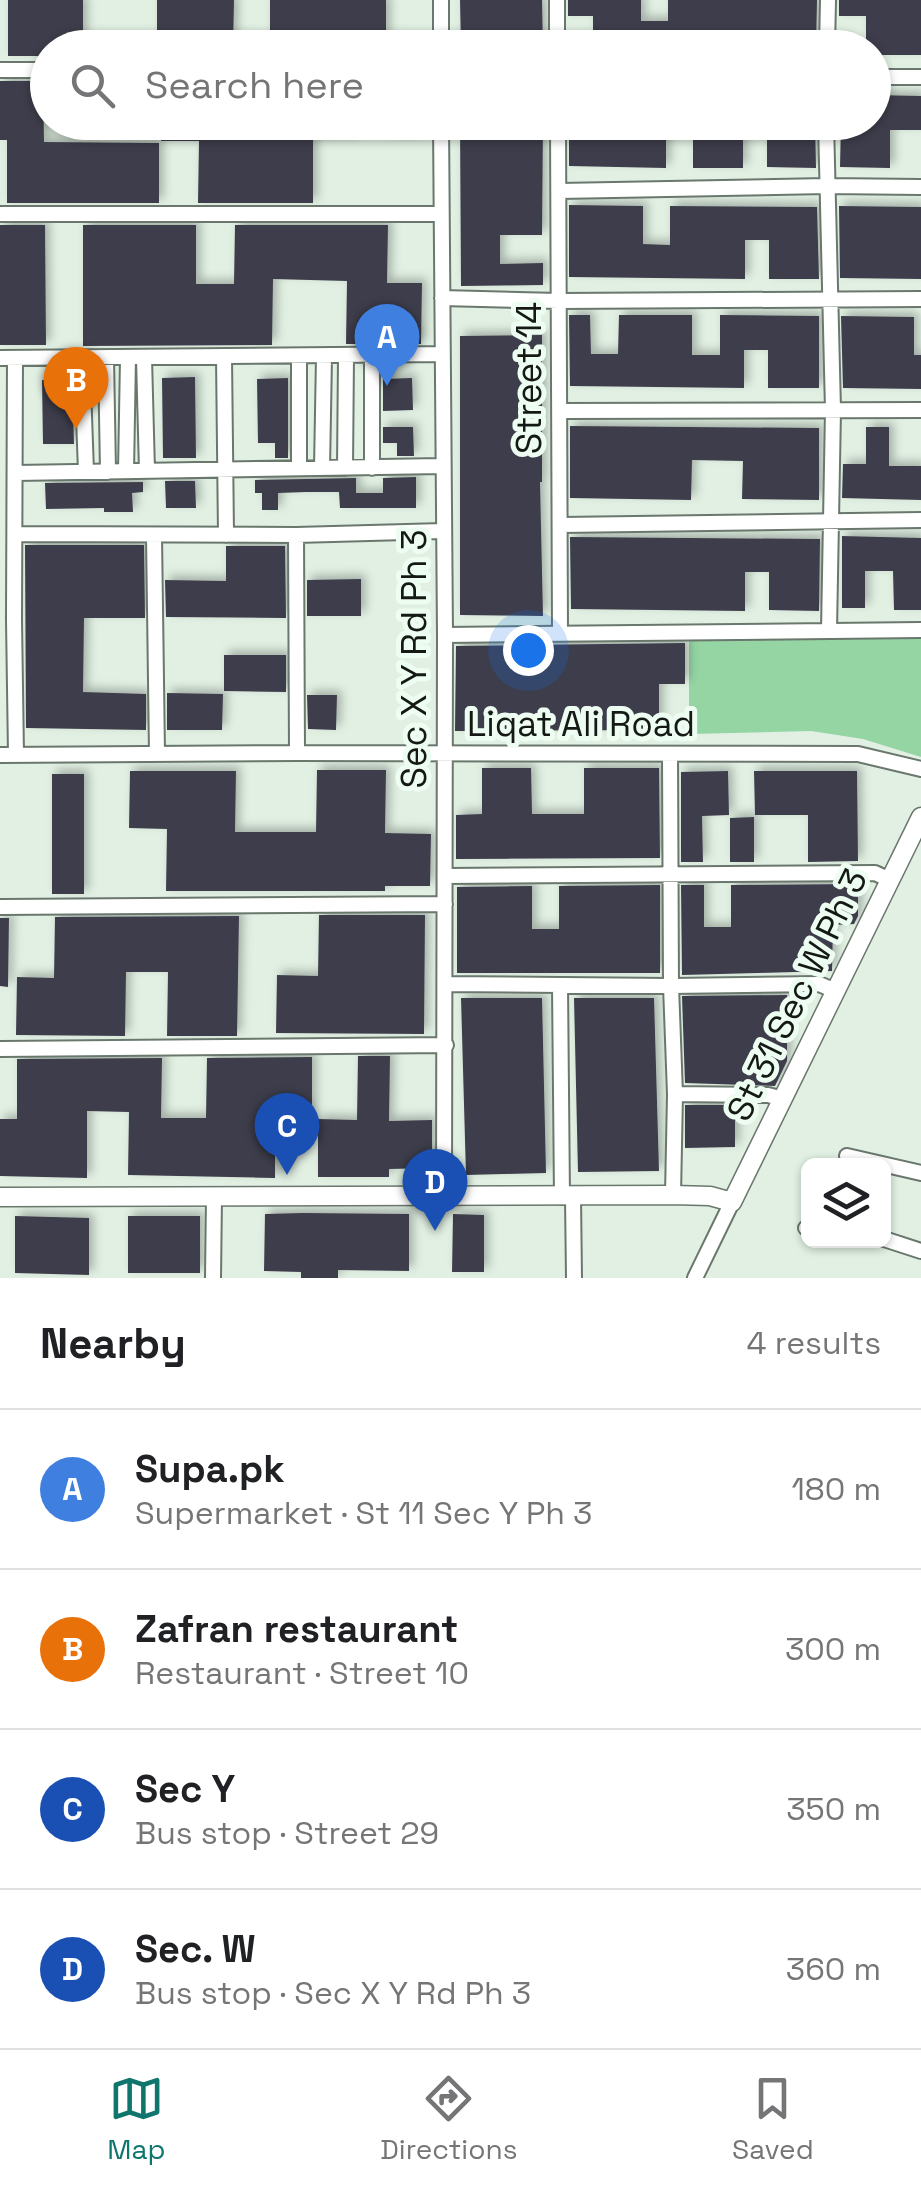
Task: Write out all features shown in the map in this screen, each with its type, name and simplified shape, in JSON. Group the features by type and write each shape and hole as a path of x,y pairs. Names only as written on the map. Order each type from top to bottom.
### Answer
{"main road":[{"name":"St 31 Sec W Ph 3","path":"732,1202 921,816"},
{"path":"0,1197 673,1195 710,1196 732,1202"}],"street":[{"path":"440,30 441,0"},
{"path":"557,0 557,30"},
{"path":"827,30 828,0"},
{"path":"0,70 30,70"},
{"path":"891,77 921,77"},
{"name":"Sec X Y Rd Ph 3","path":"441,140 444,1196"},
{"name":"Street 14","path":"558,140 560,634"},
{"path":"826,140 833,410 829,631"},
{"path":"559,191 921,187"},
{"path":"0,214 441,214"},
{"path":"442,298 921,299"},
{"path":"8,755 7,620 16,534 8,508 16,472 7,442 8,358 441,354"},
{"path":"322,468 324,356"},
{"path":"345,468 346,356"},
{"path":"372,356 372,468"},
{"path":"299,357 299,468"},
{"path":"82,358 86,472"},
{"path":"106,358 108,472"},
{"path":"126,471 128,358"},
{"path":"144,358 147,471"},
{"path":"224,358 226,535"},
{"path":"558,411 921,410"},
{"path":"16,472 442,466"},
{"path":"561,524 921,520"},
{"path":"16,534 443,531"},
{"path":"296,534 296,753"},
{"path":"154,535 157,754"},
{"path":"445,636 921,630"},
{"path":"670,754 673,1195"},
{"name":"Liqat Ali Road","path":"8,755 858,754 921,769"},
{"path":"445,876 875,873 890,880"},
{"path":"0,907 445,904"},
{"path":"446,984 819,984 836,991"},
{"path":"560,985 574,1278"},
{"path":"0,1049 446,1044"},
{"path":"674,1094 768,1094 783,1099"},
{"path":"847,1156 921,1173"},
{"path":"214,1197 214,1278"},
{"path":"695,1278 732,1202"},
{"path":"891,1240 920,1246"}],"green space":[{"path":"921,636 921,757 863,739 811,731 689,734 689,640"}],"building":[{"path":"8,0 83,0 83,30 30,30 30,56 8,56"},
{"path":"157,0 234,0 233,30 157,30"},
{"path":"270,0 386,0 386,30 270,30"},
{"path":"460,0 542,0 543,30 461,30"},
{"path":"568,0 641,0 641,21 668,21 668,0 817,0 816,30 593,30 593,16 568,16"},
{"path":"839,0 921,0 921,55 891,55 891,30 866,30 866,16 839,16"},
{"path":"0,81 30,81 30,140 159,143 159,203 7,203 7,140 0,140"},
{"path":"891,95 921,96 921,130 891,130"},
{"path":"313,140 313,203 198,203 199,141 161,141"},
{"path":"460,140 543,140 542,235 500,235 500,264 543,263 543,285 461,286"},
{"path":"569,140 666,140 666,168 569,166"},
{"path":"693,140 743,140 743,168 693,168"},
{"path":"767,140 815,140 816,168 767,167"},
{"path":"841,140 890,140 890,168 840,167"},
{"path":"569,205 643,206 643,244 670,245 670,206 817,207 819,279 769,279 769,240 745,240 745,279 569,277"},
{"path":"839,206 921,207 921,279 840,278"},
{"path":"0,225 45,225 46,345 0,345"},
{"path":"83,225 196,225 196,284 234,284 235,225 388,225 387,283 422,283 421,344 346,344 347,281 273,279 272,345 83,346"},
{"path":"569,315 590,315 591,354 618,354 619,315 692,315 692,355 720,355 720,315 819,316 819,388 768,388 768,350 744,350 744,388 570,386"},
{"path":"841,316 914,317 914,355 921,355 921,389 843,388"},
{"path":"542,335 543,616 460,615 460,336"},
{"path":"195,377 196,458 163,458 162,378"},
{"path":"288,378 288,458 275,458 275,443 258,443 257,379"},
{"path":"412,378 413,410 383,411 383,379"},
{"path":"42,380 72,380 74,444 43,444"},
{"path":"570,426 819,428 819,500 742,499 743,461 692,460 691,500 570,498"},
{"path":"383,427 413,427 414,456 397,456 397,443 383,443"},
{"path":"866,427 889,427 889,466 921,466 921,500 842,498 843,464 866,464"},
{"path":"416,477 416,508 340,508 339,492 306,492 278,493 278,510 262,510 262,493 255,493 255,480 356,478 356,493 383,493 383,478"},
{"path":"165,481 195,481 196,508 166,508"},
{"path":"143,482 143,492 132,493 133,512 46,509 45,483"},
{"path":"842,536 921,538 921,610 894,610 893,571 865,571 865,608 842,608"},
{"path":"570,537 820,539 819,611 769,610 769,572 745,572 745,611 571,609"},
{"path":"25,545 144,545 145,618 84,618 83,692 146,694 146,730 26,728"},
{"path":"226,546 285,546 286,618 166,617 165,580 226,581"},
{"path":"361,579 361,616 307,616 307,580"},
{"path":"685,643 685,684 659,684 659,730 455,731 456,646"},
{"path":"224,655 286,655 286,692 224,691"},
{"path":"167,693 223,694 222,730 167,730"},
{"path":"307,695 337,695 336,730 308,729"},
{"path":"482,768 531,768 532,814 584,814 584,768 659,768 660,858 456,859 456,815 482,814"},
{"path":"317,770 386,770 385,833 431,834 430,886 385,886 385,891 166,891 167,829 129,828 130,771 236,771 235,832 316,832"},
{"path":"728,771 729,815 702,816 703,862 681,862 681,772"},
{"path":"754,771 857,771 858,861 808,862 808,815 755,815"},
{"path":"52,774 84,774 84,894 52,894"},
{"path":"754,817 754,862 730,862 730,818"},
{"path":"858,884 858,916 854,924 833,925 832,971 682,975 681,885 704,885 704,927 731,927 731,885"},
{"path":"660,885 660,973 457,973 457,887 532,886 532,929 559,929 559,886"},
{"path":"319,915 425,915 424,1034 276,1033 277,975 318,976"},
{"path":"239,916 237,1036 167,1036 168,972 126,972 125,1036 16,1035 17,977 54,978 55,917"},
{"path":"0,918 9,918 8,987 0,986"},
{"path":"787,995 787,1061 775,1086 685,1083 682,996"},
{"path":"461,998 542,998 546,1173 466,1175"},
{"path":"574,998 654,998 659,1171 578,1172"},
{"path":"358,1056 390,1056 389,1121 432,1120 432,1168 389,1169 389,1177 318,1177 318,1119 357,1120"},
{"path":"312,1057 312,1113 275,1113 275,1178 128,1175 129,1112 87,1111 87,1178 0,1176 0,1119 17,1119 17,1059 162,1058 161,1118 206,1118 207,1058"},
{"path":"685,1105 735,1105 735,1147 685,1148"},
{"path":"265,1214 409,1214 409,1271 338,1270 338,1278 301,1278 301,1272 264,1271"},
{"path":"453,1214 484,1215 484,1272 452,1272"},
{"path":"15,1216 89,1218 89,1275 15,1273"},
{"path":"128,1216 200,1216 200,1273 128,1273"}],"place":[{"name":"Supa.pk","path":"387,386"},
{"name":"Zafran restaurant","path":"76,429"},
{"name":"Sec Y","path":"287,1175"},
{"name":"Sec. W","path":"435,1231"}]}
